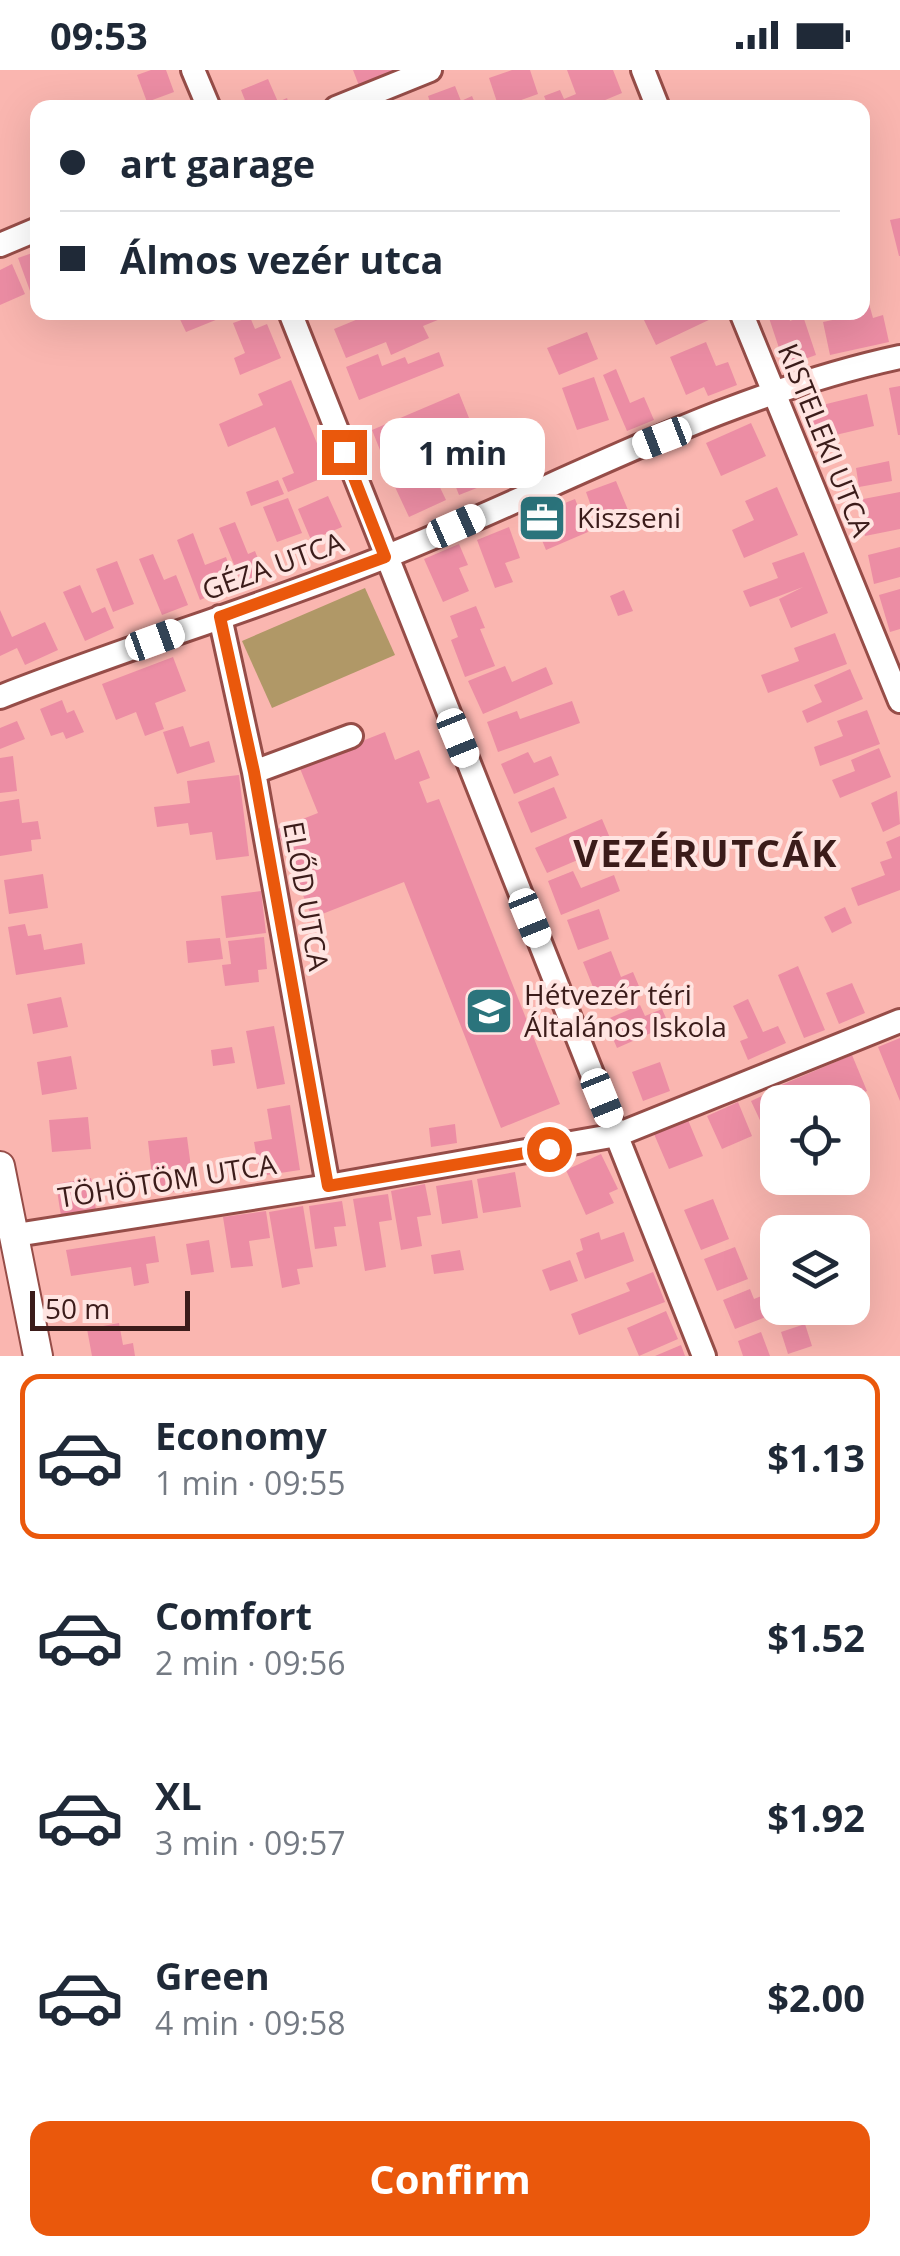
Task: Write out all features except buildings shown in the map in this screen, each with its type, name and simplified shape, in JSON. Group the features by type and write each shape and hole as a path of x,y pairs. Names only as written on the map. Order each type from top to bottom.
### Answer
{"main road":[{"path":"0,1166 38,1356"}],"street":[{"path":"194,70 206,100"},
{"path":"356,100 430,70"},
{"path":"642,70 655,100"},
{"path":"0,245 30,233"},
{"path":"293,320 704,1356"},
{"name":"KISTELEKI UTCA","path":"743,320 900,701"},
{"name":"GÉZA UTCA","path":"0,696 385,557 772,391 900,357"},
{"name":"ELŐD UTCA","path":"220,617 254,772 328,1186"},
{"path":"254,772 351,736"},
{"name":"TÖHÖTÖM UTCA","path":"16,1235 617,1135 900,1021"}],"shaded area":[{"path":"365,588 395,655 272,708 242,641"}],"place":[{"name":"Kiszseni","path":"542,518"},
{"name":"Hétvezér téri Általános Iskola","path":"489,1011"}],"district":[{"name":"VEZÉRUTCÁK","path":"706,854"}],"route":[{"path":"344,452 385,557 220,617 254,772 328,1186 549,1149"}]}
